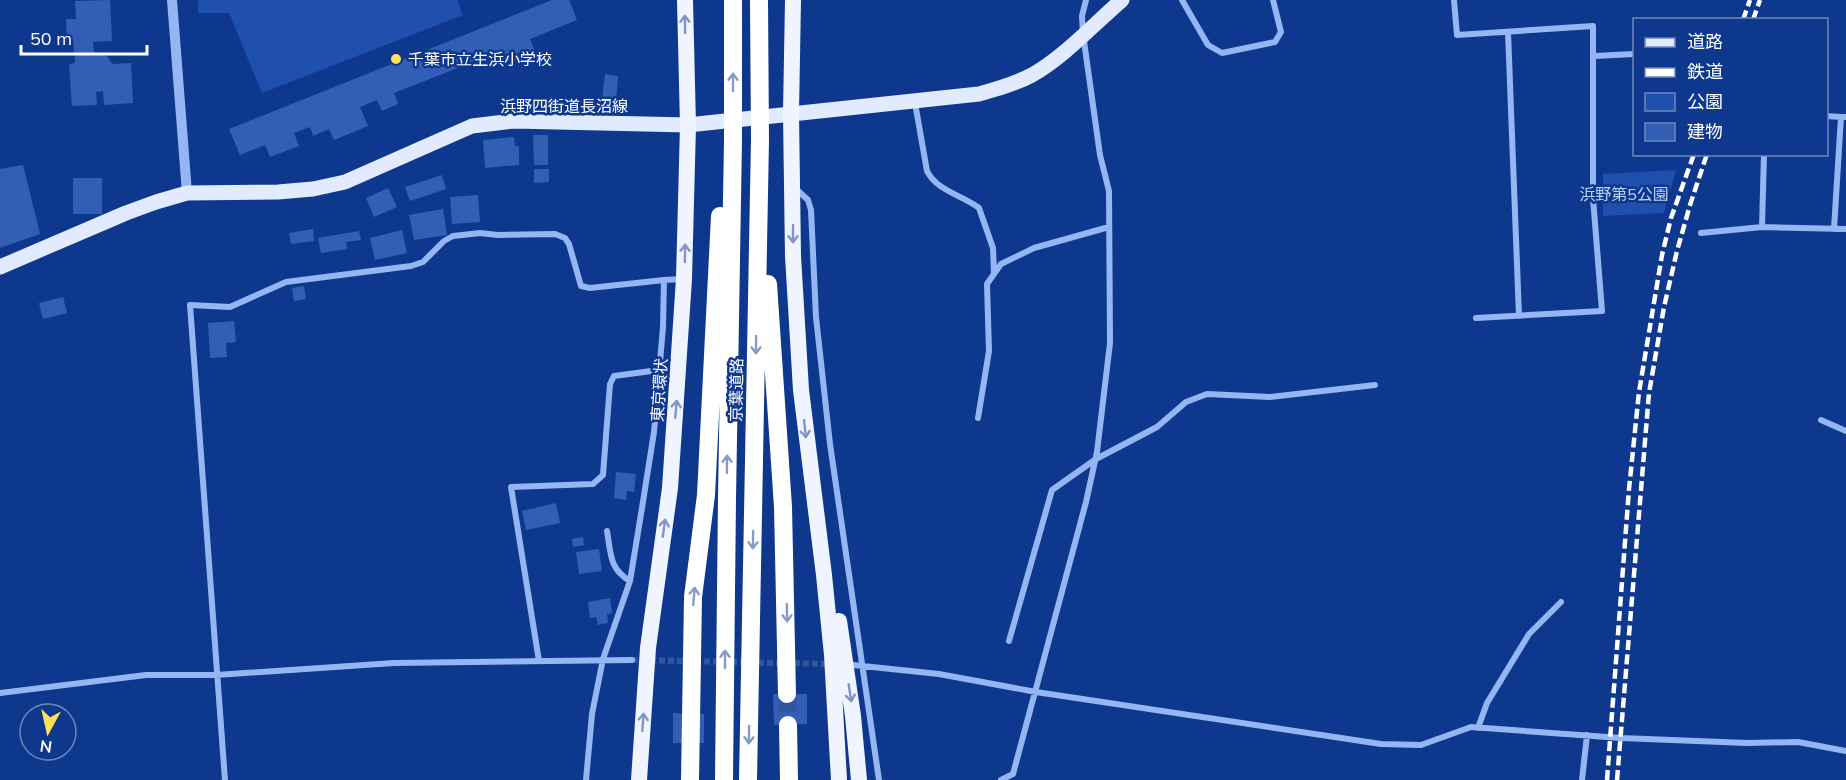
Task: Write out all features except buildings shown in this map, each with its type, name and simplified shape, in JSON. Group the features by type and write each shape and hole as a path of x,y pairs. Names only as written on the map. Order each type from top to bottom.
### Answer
{"highway":[{"name":"東京環状","path":"639,780 648,648 670,488 684,279 688,125 685,0"},
{"name":"京葉道路","path":"724,780 733,0"},
{"name":"京葉道路","path":"748,780 759,220 759,0"},
{"path":"794,0 790,113 793,256 801,390 832,655 839,780"},
{"path":"690,780 693,597 706,495 719,217 732,181"},
{"path":"759,220 767,260 783,507 788,694"},
{"path":"824,575 837,608 853,716 859,780"},
{"path":"788,724 789,780"}],"main road":[{"name":"浜野四街道長沼線","path":"0,267 156,202 187,193 278,192 313,189 345,182 472,126 513,122 688,125 979,94 1006,87 1053,61 1122,0"}],"street":[{"path":"172,0 187,193"},
{"path":"1001,780 1013,774 1096,459 1110,343 1109,191 1100,155 1083,34 1082,16 1086,0"},
{"path":"1182,0 1208,45 1222,53 1275,42 1281,32 1273,0"},
{"path":"1454,0 1457,35 1593,26 1593,198 1602,311 1476,318"},
{"path":"1508,32 1519,316"},
{"path":"1594,56 1633,54"},
{"path":"915,102 927,171 932,180 940,186 979,208 993,248 994,273"},
{"path":"1828,116 1843,117 1834,229"},
{"path":"1762,228 1764,156"},
{"path":"793,186 808,200 811,210 816,317 828,432 879,780"},
{"path":"978,418 989,351 987,284 994,273 1001,264 1034,248 1109,227"},
{"path":"1701,233 1762,228 1846,229"},
{"path":"225,780 190,305 230,307 286,282 411,266 423,262 444,241 453,236 480,233 555,234 565,238 581,286 590,288 684,279"},
{"path":"586,780 592,714 603,659 630,581 654,432 663,327 664,280"},
{"path":"539,661 511,487 593,484 603,475 610,384 614,376 659,370"},
{"path":"1009,640 1052,490 1096,459 1158,427 1186,402 1208,393 1270,397 1375,385"},
{"path":"1821,420 1846,431"},
{"path":"607,531 613,565 619,575 630,581"},
{"path":"1478,728 1487,703 1529,634 1561,602"},
{"path":"0,693 146,675 216,675 394,663 632,660"},
{"path":"853,664 939,674 1036,692 1381,744 1421,745 1470,727 1747,743 1798,742 1846,751"},
{"path":"1582,780 1587,735"}],"green space":[{"path":"198,0 457,0 463,15 262,93 229,13 198,13"},
{"name":"浜野第5公園","path":"1676,170 1664,213 1603,216 1603,174"}],"tunnel":[{"path":"632,660 832,664"},
{"path":"787,694 788,725"}],"railway":[{"path":"1744,18 1750,0"},
{"path":"1754,18 1760,0"},
{"path":"1607,780 1629,489 1639,392 1662,255 1671,218 1693,156"},
{"path":"1617,780 1649,393 1664,307 1677,251 1706,156"}],"place":[{"name":"千葉市立生浜小学校","path":"396,59"}]}
